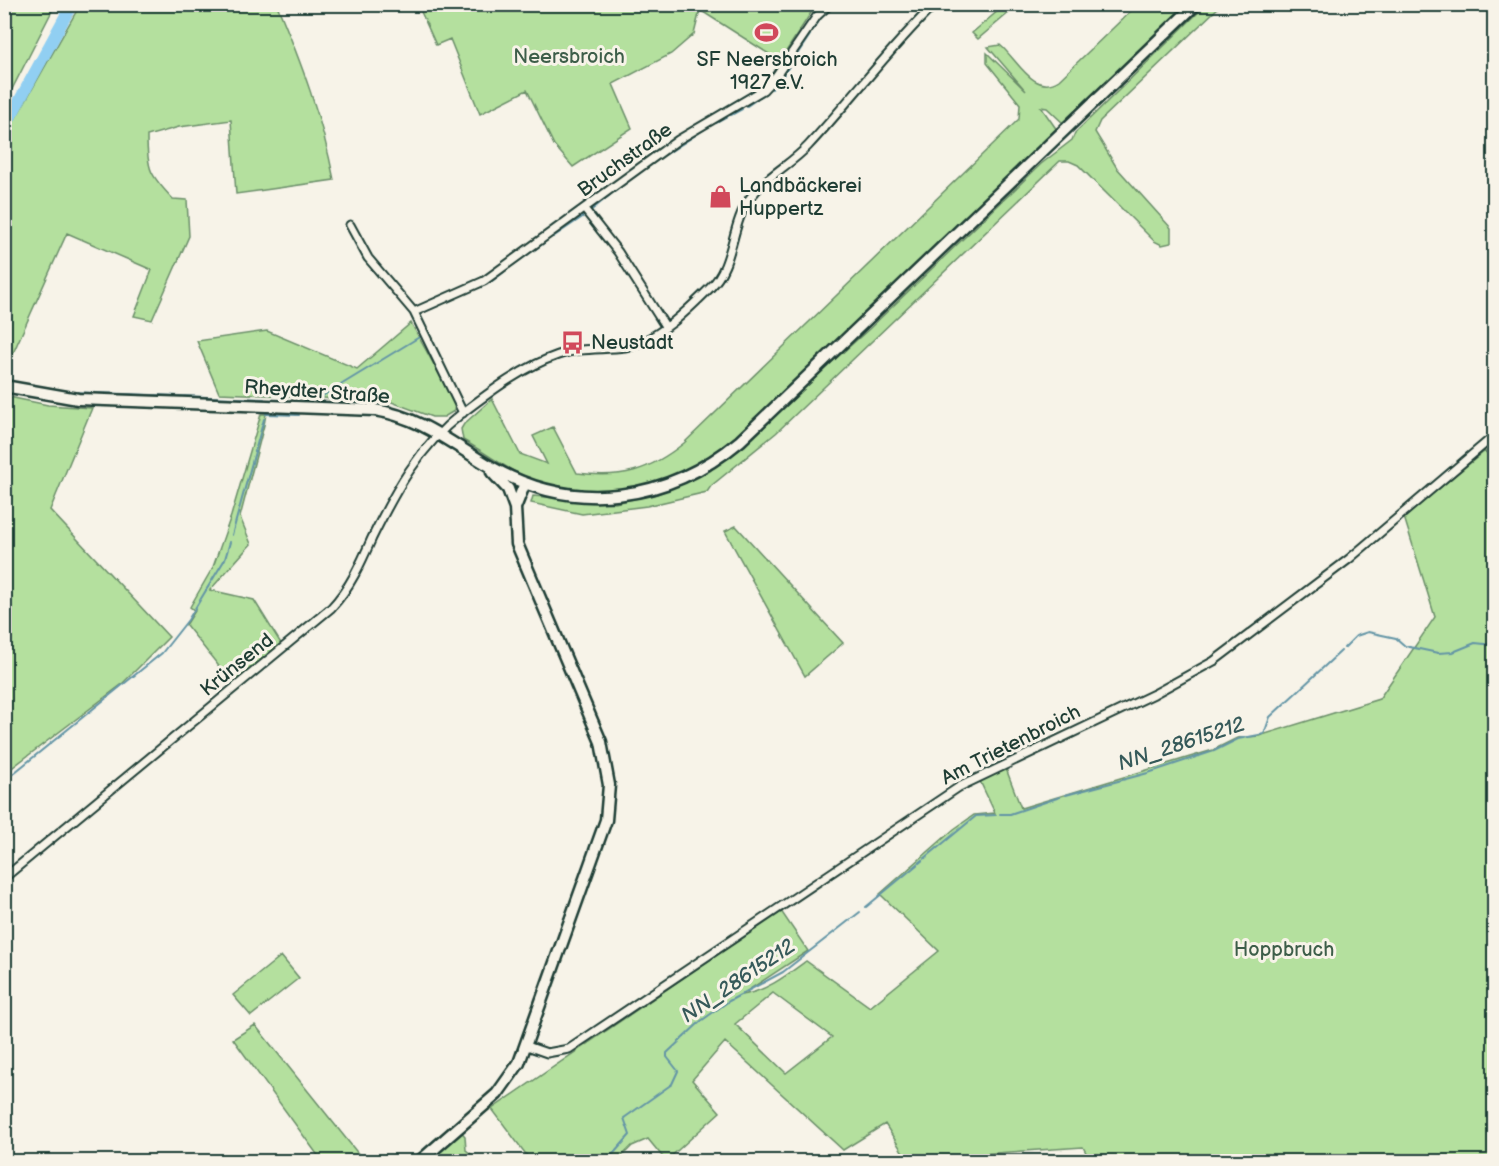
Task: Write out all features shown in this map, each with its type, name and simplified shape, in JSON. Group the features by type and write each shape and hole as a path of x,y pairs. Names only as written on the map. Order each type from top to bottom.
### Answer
{"main road":[{"path":"479,459 525,483 577,495 620,495 670,484 714,462 749,434 1196,4"},
{"name":"Rheydter Straße","path":"4,386 78,399 375,410 408,418 439,433 479,459"},
{"path":"479,459 506,486 515,508"},
{"path":"419,1161 497,1094 515,1070 526,1046 603,835 609,790 601,742 519,550 515,532 515,508 525,483"}],"street":[{"name":"Bruchstraße","path":"414,312 484,281 585,210 678,140 763,90 777,76 817,16 830,4"},
{"path":"439,433 463,413 521,373 550,358 584,349 628,346 665,326 721,277 741,214 751,196 806,148 898,42 935,4"},
{"path":"585,210 618,252 665,326"},
{"path":"350,225 368,258 414,312 463,413"},
{"name":"Krünsend","path":"4,878 331,608 351,580 399,486 439,433"},
{"name":"Am Trietenbroich","path":"526,1046 547,1053 569,1049 954,790 1005,763 1154,694 1214,661 1355,554 1494,436"}],"green space":[{"path":"1006,4 1018,5 978,39 972,33"},
{"path":"4,5 55,5 5,103"},
{"path":"80,5 277,5 310,91 334,180 236,194 231,120 179,127 147,136 149,165 159,184 173,199 187,200 189,236 152,320 134,316 152,270 67,233 5,371 5,137"},
{"name":"Neersbroich","path":"418,5 816,5 780,61 700,10 694,34 671,54 613,84 632,128 573,167 554,145 527,90 480,114 450,39 436,45"},
{"path":"1137,5 1188,5 1064,124 1047,108 1041,107 1057,130 740,435 689,470 670,479 631,489 589,491 568,489 528,478 463,440 461,429 464,424 492,399 520,454 547,464 533,436 553,427 577,473 621,474 647,466 671,453 1019,119 1020,104 987,63 987,53 1026,91 988,47 1000,45 1026,74 1042,84 1050,84 1059,80"},
{"path":"1206,5 1221,5 1100,121 1095,132 1117,168 1171,228 1171,243 1162,245 1154,241 1078,165 1069,161 1060,161 776,433 711,486 707,492 647,506 582,514 531,503 533,496 615,503 657,494 710,471 869,329 1041,164 1072,140 1075,133"},
{"path":"411,323 455,403 454,411 444,417 432,417 381,398 374,404 315,397 219,393 197,341 267,331 357,369"},
{"path":"4,396 48,405 92,408 50,510 169,637 121,685 9,770 4,765"},
{"path":"261,414 266,414 264,425 240,517 251,544 210,590 254,600 282,645 233,684 186,625 195,611 190,607 213,567 231,516"},
{"name":"Hoppbruch","path":"1485,451 1494,462 1494,1161 1091,1162 1083,1147 907,1159 885,1124 843,1150 725,1042 692,1080 720,1112 666,1161 648,1139 632,1146 617,1161 531,1161 492,1109 781,911 808,951 741,995 767,987 806,961 870,1007 939,951 880,894 954,829 974,815 995,813 979,779 1005,766 1021,808 1213,750 1237,738 1259,736 1379,699 1435,617 1404,517","holes":["773,993 832,1037 786,1073 735,1024"]},
{"path":"736,526 843,643 805,676 725,531"},
{"path":"281,956 299,978 251,1016 233,995"},
{"path":"255,1025 364,1161 322,1161 233,1039"},
{"path":"458,1128 465,1136 466,1150 480,1161 419,1162"}],"waterway":[{"path":"4,129 72,4"},
{"path":"813,30 823,15 838,4"},
{"path":"794,59 810,35"},
{"path":"786,71 791,63"},
{"path":"772,89 784,74"},
{"path":"760,97 767,92"},
{"path":"747,106 757,99"},
{"path":"731,115 742,109"},
{"path":"716,123 727,117"},
{"path":"665,155 711,125"},
{"path":"631,179 645,169"},
{"path":"614,192 627,182"},
{"path":"589,212 610,195"},
{"path":"553,237 584,216"},
{"path":"513,265 544,243"},
{"path":"492,281 504,272"},
{"path":"316,400 421,336"},
{"path":"69,392 264,399"},
{"path":"266,414 299,415"},
{"path":"232,535 264,419"},
{"path":"4,781 162,653 188,620 225,559 230,542"},
{"name":"NN_28615212","path":"1344,648 1356,636 1368,632 1396,638 1405,646 1438,653 1453,652 1475,643 1494,645"},
{"name":"NN_28615212","path":"1066,795 1148,773 1214,751 1238,739 1264,734 1270,717 1341,651"},
{"name":"NN_28615212","path":"1000,814 1010,814 1060,797"},
{"name":"NN_28615212","path":"866,907 976,816 996,815"},
{"name":"NN_28615212","path":"606,1162 630,1135 624,1118 672,1084 678,1071 667,1057 667,1053 701,1021 729,1001 783,972 860,912"}],"place":[{"name":"SF Neersbroich 1927 e.V.","path":"767,33"},
{"name":"Landbäckerei Huppertz","path":"721,197"},
{"name":"Neustadt","path":"573,343"}]}
